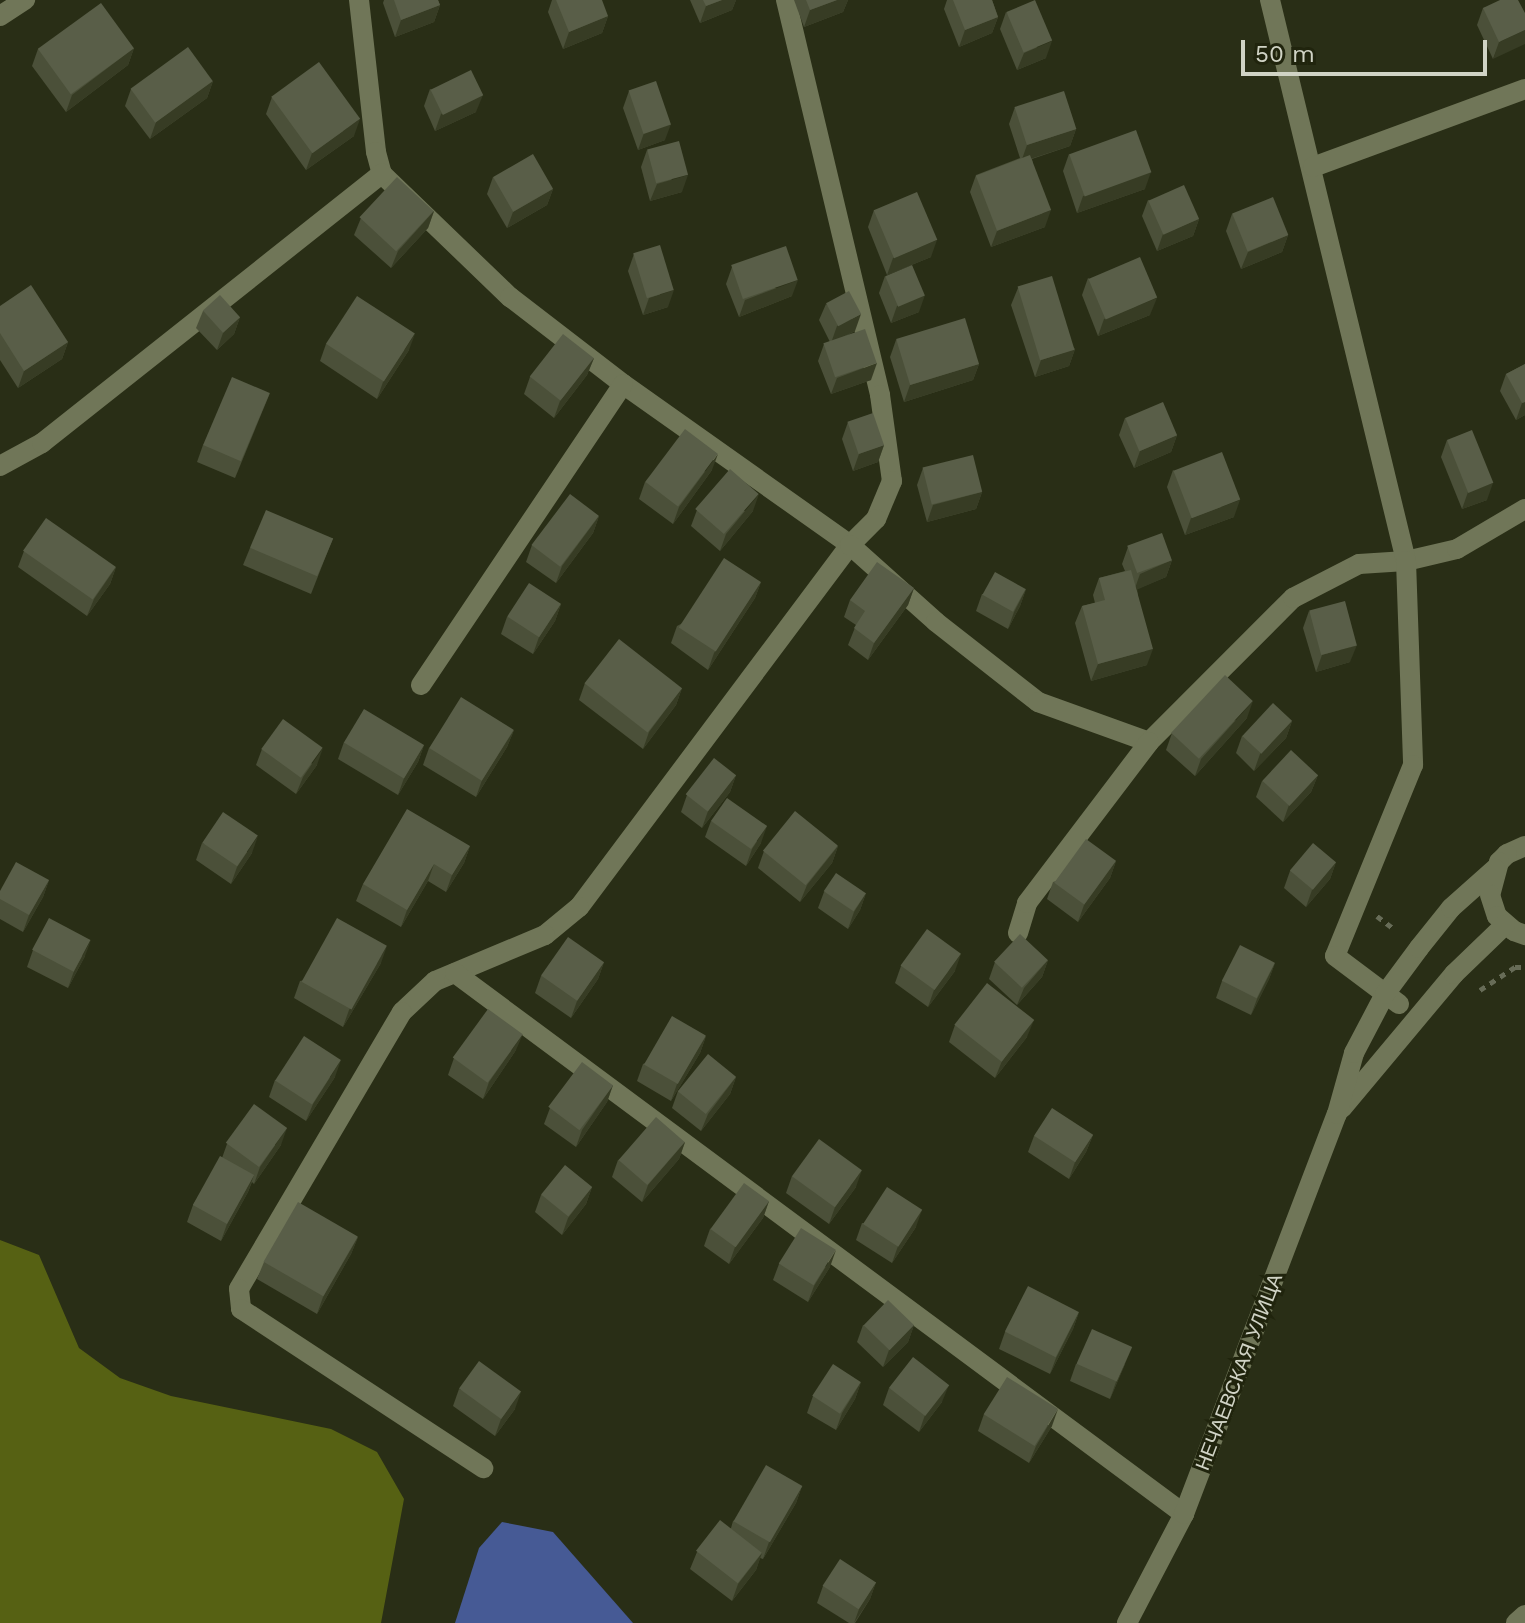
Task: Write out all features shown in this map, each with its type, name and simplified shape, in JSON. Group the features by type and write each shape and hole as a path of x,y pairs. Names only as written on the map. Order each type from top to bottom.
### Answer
{"street":[{"path":"0,16 25,0"},
{"path":"359,0 376,152 382,174 510,297 623,384 850,545 936,622 1038,702 1149,742"},
{"path":"483,1468 241,1309 239,1289 402,1012 435,981 545,935 579,907 850,545 876,519 892,481 880,395 786,0"},
{"path":"1270,0 1313,167 1406,561 1413,765 1335,956 1392,999"},
{"path":"1313,167 1525,89"},
{"path":"0,466 42,443 382,174"},
{"path":"421,685 623,384"},
{"path":"1018,933 1027,903 1149,742 1293,598 1359,564 1406,561 1457,549 1525,509"},
{"name":"НЕЧАЕВСКАЯ УЛИЦА","path":"1127,1623 1184,1514 1337,1114 1354,1053 1451,908 1522,846"},
{"path":"1495,869 1490,895 1497,916 1505,925 1525,935"},
{"name":"НЕЧАЕВСКАЯ УЛИЦА","path":"1337,1114 1454,974 1505,925"},
{"path":"455,973 1184,1514"},
{"path":"1516,1623 1525,1615"}],"path":[{"path":"1476,993 1506,972 1525,967"}],"green space":[{"path":"0,1240 39,1255 79,1348 120,1378 171,1396 331,1429 377,1452 404,1499 381,1623 0,1623"}],"water":[{"path":"502,1522 553,1532 633,1623 455,1623 479,1548"}],"building":[{"path":"394,0 438,0 440,5 401,20"},
{"path":"556,0 602,0 608,16 569,32"},
{"path":"703,0 722,0 706,6"},
{"path":"806,0 837,0 810,10"},
{"path":"953,0 992,0 998,17 965,30"},
{"path":"1035,0 1052,41 1024,53 1006,12"},
{"path":"1500,0 1518,0 1525,13 1525,30 1499,42 1483,8"},
{"path":"101,3 134,48 71,94 38,49"},
{"path":"188,47 213,81 155,123 131,89"},
{"path":"319,62 360,119 312,153 271,97"},
{"path":"471,70 483,95 443,115 431,90"},
{"path":"656,81 671,124 644,134 629,90"},
{"path":"1064,91 1076,129 1027,145 1015,107"},
{"path":"1136,130 1151,172 1085,197 1069,154"},
{"path":"679,141 688,175 656,183 647,150"},
{"path":"533,154 553,189 513,212 493,177"},
{"path":"1030,155 1051,210 997,231 976,176"},
{"path":"397,177 434,211 396,251 359,217"},
{"path":"1184,185 1199,219 1163,235 1148,201"},
{"path":"917,192 937,240 894,258 874,210"},
{"path":"1273,197 1288,235 1248,251 1232,213"},
{"path":"660,245 674,290 647,298 633,253"},
{"path":"786,246 798,280 743,299 731,265"},
{"path":"1140,257 1157,298 1106,319 1088,279"},
{"path":"912,265 925,295 898,307 885,276"},
{"path":"1052,276 1075,350 1040,360 1018,287"},
{"path":"31,285 68,342 24,371 0,333 0,306"},
{"path":"849,291 861,314 838,326 826,303"},
{"path":"220,295 240,317 223,333 203,310"},
{"path":"357,296 415,334 384,381 326,344"},
{"path":"965,318 979,364 910,385 896,339"},
{"path":"865,329 877,363 835,377 823,343"},
{"path":"563,334 594,358 560,401 530,377"},
{"path":"1525,364 1525,402 1522,403 1506,374"},
{"path":"232,377 270,393 241,461 203,445"},
{"path":"1163,402 1177,435 1139,451 1125,418"},
{"path":"873,413 884,445 859,454 847,422"},
{"path":"685,429 718,454 678,506 645,482"},
{"path":"1472,430 1493,483 1468,493 1447,440"},
{"path":"1222,452 1240,500 1192,518 1173,471"},
{"path":"973,455 982,492 932,504 923,468"},
{"path":"730,469 759,494 724,534 695,509"},
{"path":"570,494 599,516 560,567 531,545"},
{"path":"266,510 333,539 317,576 250,548"},
{"path":"46,518 116,567 93,600 23,551"},
{"path":"1162,533 1172,560 1137,573 1127,546"},
{"path":"724,558 761,582 716,652 679,628"},
{"path":"877,562 914,588 874,643 854,628 865,611 850,600"},
{"path":"1131,570 1153,649 1098,664 1082,606 1105,600 1099,578"},
{"path":"995,572 1026,589 1013,612 982,595"},
{"path":"529,583 561,604 539,637 507,617"},
{"path":"1345,601 1357,645 1321,655 1309,611"},
{"path":"619,639 682,688 648,732 585,683"},
{"path":"1225,675 1253,701 1199,759 1171,733"},
{"path":"461,697 514,730 482,781 429,748"},
{"path":"1273,703 1292,721 1261,754 1242,736"},
{"path":"364,709 424,745 404,778 344,742"},
{"path":"283,719 323,748 301,778 261,749"},
{"path":"1291,750 1318,775 1289,806 1262,781"},
{"path":"714,758 736,775 708,811 686,794"},
{"path":"727,798 767,826 751,849 711,821"},
{"path":"407,809 470,846 452,875 434,864 407,910 363,884"},
{"path":"795,811 838,846 806,885 763,851"},
{"path":"223,812 258,835 237,866 202,843"},
{"path":"1086,839 1116,861 1084,904 1054,883"},
{"path":"1313,843 1336,862 1313,890 1290,871"},
{"path":"16,862 49,880 29,915 0,899 0,891"},
{"path":"836,873 866,893 854,911 824,891"},
{"path":"49,918 90,940 74,972 32,950"},
{"path":"337,918 387,946 351,1009 302,982"},
{"path":"927,929 961,954 935,990 901,965"},
{"path":"1020,934 1048,960 1022,988 994,962"},
{"path":"568,937 604,962 577,1001 541,976"},
{"path":"1240,945 1275,963 1257,998 1222,981"},
{"path":"987,983 1034,1020 1002,1062 954,1025"},
{"path":"488,1009 523,1034 488,1083 453,1058"},
{"path":"672,1016 706,1036 678,1084 644,1064"},
{"path":"304,1036 341,1060 312,1104 275,1080"},
{"path":"708,1054 736,1077 706,1114 678,1091"},
{"path":"582,1062 613,1085 579,1130 548,1107"},
{"path":"254,1104 287,1128 259,1167 226,1143"},
{"path":"1052,1108 1093,1135 1075,1162 1034,1136"},
{"path":"656,1117 685,1142 647,1185 619,1160"},
{"path":"819,1139 862,1170 835,1207 792,1176"},
{"path":"220,1156 254,1175 227,1224 193,1205"},
{"path":"565,1165 592,1187 568,1217 541,1195"},
{"path":"744,1183 769,1201 736,1247 710,1229"},
{"path":"887,1187 922,1210 898,1247 863,1224"},
{"path":"298,1202 358,1236 323,1296 264,1262"},
{"path":"801,1228 836,1250 814,1285 779,1264"},
{"path":"1028,1286 1079,1312 1056,1357 1005,1331"},
{"path":"888,1300 914,1325 890,1350 864,1325"},
{"path":"1092,1329 1132,1347 1117,1382 1077,1364"},
{"path":"913,1357 949,1385 925,1416 889,1388"},
{"path":"479,1361 521,1392 501,1419 459,1389"},
{"path":"833,1364 861,1382 840,1414 812,1396"},
{"path":"1007,1377 1058,1409 1035,1446 984,1414"},
{"path":"766,1465 802,1486 770,1542 734,1521"},
{"path":"720,1520 762,1553 738,1583 696,1551"},
{"path":"840,1559 876,1582 859,1609 823,1586"}]}
